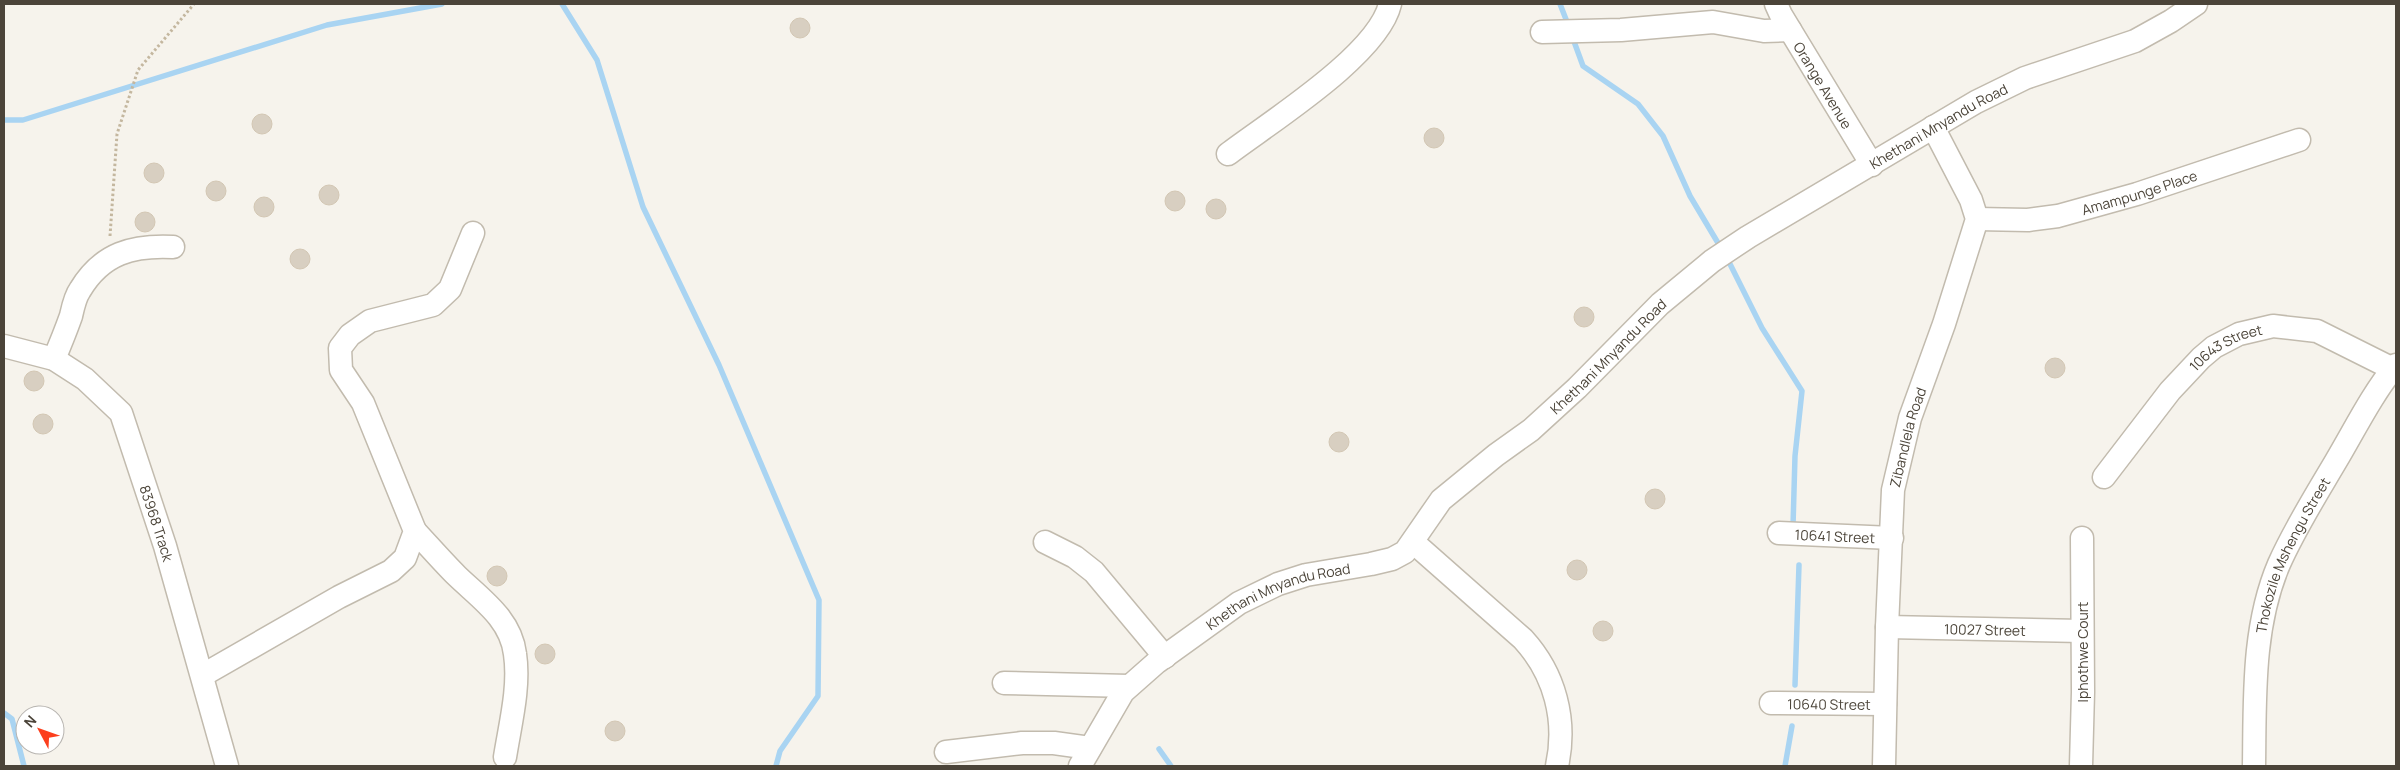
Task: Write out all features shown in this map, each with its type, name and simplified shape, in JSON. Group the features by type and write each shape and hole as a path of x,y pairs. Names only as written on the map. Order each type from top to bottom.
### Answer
{"street":[{"path":"1228,154 1352,59 1381,26 1390,4"},
{"name":"Orange Avenue","path":"1776,4 1872,165"},
{"name":"Khethani Mnyandu Road","path":"1085,757 1115,703 1129,686 1221,616 1261,592 1306,576 1392,559 1405,552 1441,500 1496,455 1532,430 1577,388 1660,304 1712,261 1748,237 1976,102 2025,78 2150,34 2196,4"},
{"path":"1542,32 1621,30 1713,22 1764,32 1790,30"},
{"path":"1933,127 1971,200 1977,219"},
{"name":"Amampunge Place","path":"1977,219 2028,220 2058,216 2137,194 2298,140"},
{"name":"Zibandlela Road","path":"1884,766 1887,627 1893,490 1910,418 1944,324 1977,219"},
{"path":"473,234 450,289 433,304 370,322 350,335 340,348 341,370 363,403 415,531 456,575 491,608 504,623 510,635 516,654 515,682 506,757"},
{"path":"54,359 79,291 93,272 108,259 126,250 152,246 173,247"},
{"name":"10643 Street","path":"2104,477 2170,391 2201,358 2214,347 2239,334 2273,326 2317,331 2395,367"},
{"name":"83968 Track","path":"4,346 54,359 84,379 121,413 165,546 227,766"},
{"name":"Thokozile Mshengu Street","path":"2254,766 2255,694 2259,646 2267,600 2279,565 2300,522 2367,407 2395,367"},
{"path":"202,675 339,597 391,571 405,558 415,531"},
{"name":"10641 Street","path":"1779,533 1892,538"},
{"name":"Iphothwe Court","path":"2081,766 2082,538"},
{"path":"1045,542 1075,557 1094,572 1165,657"},
{"path":"1413,542 1523,639 1538,656 1558,704 1561,734 1558,766"},
{"name":"10027 Street","path":"1887,627 2082,631"},
{"path":"1004,683 1129,686"},
{"name":"10640 Street","path":"1771,703 1885,704"},
{"path":"946,752 1054,743 1085,757"}],"path":[{"path":"108,259 117,134 138,70 194,4"}],"building":[{"path":"800,18 807,21 810,28 807,35 800,38 793,35 790,28 793,21"},
{"path":"262,114 269,117 272,124 269,131 262,134 255,131 252,124 255,117"},
{"path":"1434,128 1441,131 1444,138 1441,145 1434,148 1427,145 1424,138 1427,131"},
{"path":"154,163 161,166 164,173 161,180 154,183 147,180 144,173 147,166"},
{"path":"216,181 223,184 226,191 223,198 216,201 209,198 206,191 209,184"},
{"path":"329,185 336,188 339,195 336,202 329,205 322,202 319,195 322,188"},
{"path":"1175,191 1182,194 1185,201 1182,208 1175,211 1168,208 1165,201 1168,194"},
{"path":"264,197 271,200 274,207 271,214 264,217 257,214 254,207 257,200"},
{"path":"1216,199 1223,202 1226,209 1223,216 1216,219 1209,216 1206,209 1209,202"},
{"path":"145,212 152,215 155,222 152,229 145,232 138,229 135,222 138,215"},
{"path":"300,249 307,252 310,259 307,266 300,269 293,266 290,259 293,252"},
{"path":"1584,307 1591,310 1594,317 1591,324 1584,327 1577,324 1574,317 1577,310"},
{"path":"2055,358 2062,361 2065,368 2062,375 2055,378 2048,375 2045,368 2048,361"},
{"path":"34,371 41,374 44,381 41,388 34,391 27,388 24,381 27,374"},
{"path":"43,414 50,417 53,424 50,431 43,434 36,431 33,424 36,417"},
{"path":"1339,432 1346,435 1349,442 1346,449 1339,452 1332,449 1329,442 1332,435"},
{"path":"1655,489 1662,492 1665,499 1662,506 1655,509 1648,506 1645,499 1648,492"},
{"path":"1577,560 1584,563 1587,570 1584,577 1577,580 1570,577 1567,570 1570,563"},
{"path":"497,566 504,569 507,576 504,583 497,586 490,583 487,576 490,569"},
{"path":"1603,621 1610,624 1613,631 1610,638 1603,641 1596,638 1593,631 1596,624"},
{"path":"545,644 552,647 555,654 552,661 545,664 538,661 535,654 538,647"},
{"path":"615,721 622,724 625,731 622,738 615,741 608,738 605,731 608,724"}],"waterway":[{"path":"4,120 23,120 327,25 442,4"},
{"path":"562,4 597,60 643,207 719,365 819,600 818,696 780,751 776,766"},
{"path":"1560,4 1569,27"},
{"path":"1572,36 1583,66 1638,104 1663,136 1690,196 1721,248"},
{"path":"1726,256 1762,328 1802,391 1795,456 1793,526"},
{"path":"1795,685 1799,565"},
{"path":"4,713 12,719 24,766"},
{"path":"1785,766 1792,726"},
{"path":"1159,749 1171,766"}]}
